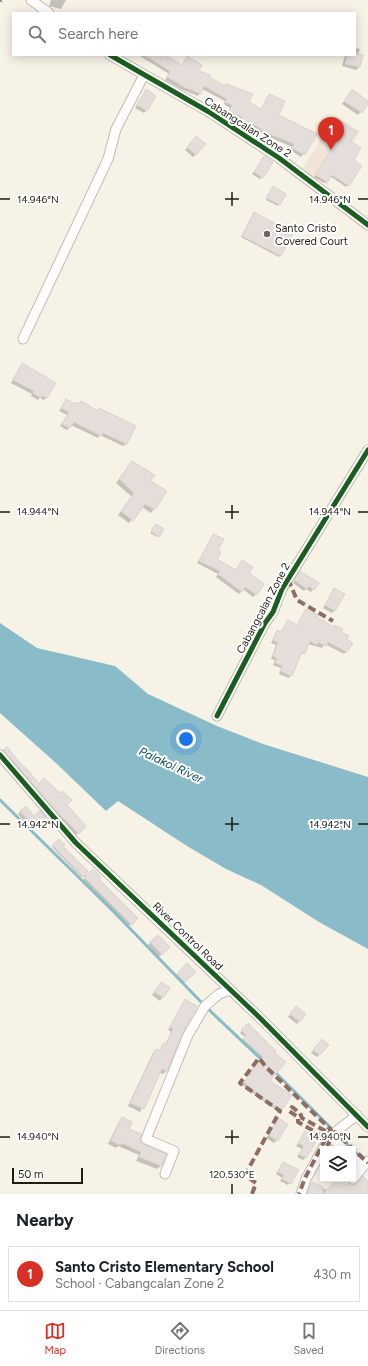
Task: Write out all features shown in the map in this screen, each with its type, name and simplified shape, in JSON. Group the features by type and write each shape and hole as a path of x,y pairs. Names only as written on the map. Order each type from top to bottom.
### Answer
{"street":[{"path":"31,0 48,12"},
{"name":"Cabangcalan Zone 2","path":"112,56 209,112 279,158 368,225"},
{"path":"23,339 108,159 116,129 144,75"},
{"name":"Cabangcalan Zone 2","path":"217,716 265,623 273,612 282,589 368,450"},
{"name":"River Control Road","path":"0,755 76,843 230,990 368,1127"},
{"path":"164,1174 174,1151 146,1139 188,1035 205,1006 219,994 230,990"},
{"path":"301,1194 306,1179 330,1136 356,1115"},
{"path":"330,1136 340,1146"},
{"path":"356,1160 365,1164 356,1175"}],"shaded area":[{"path":"335,116 360,131 327,185 302,170"}],"water":[{"name":"Palakol River","path":"0,623 37,648 115,666 148,694 217,726 263,744 368,777 368,949 319,922 261,885 226,869 187,846 118,801 106,811 57,764 0,713"}],"building":[{"path":"356,53 363,55 360,67 345,64 347,56 356,56"},
{"path":"146,56 167,56 182,65 187,56 202,65 199,71 210,75 209,77 225,86 226,84 253,94 249,102 261,109 269,94 285,101 279,115 317,134 305,155 292,148 294,144 267,133 250,122 246,129 238,124 242,117 229,111 232,105 225,102 227,99 204,86 201,94 184,87 167,77 170,71"},
{"path":"146,89 156,96 147,111 137,105"},
{"path":"352,89 368,101 368,104 362,113 344,101"},
{"path":"338,120 357,132 351,141 361,148 354,160 362,166 349,186 332,175 327,182 315,175 340,135 332,130"},
{"path":"196,136 206,144 196,155 187,147"},
{"path":"264,156 273,162 263,178 254,172"},
{"path":"273,186 286,194 280,205 266,198"},
{"name":"Santo Cristo Covered Court","path":"254,212 293,233 281,256 242,236"},
{"path":"22,363 56,383 47,398 42,396 41,398 33,393 34,391 13,380"},
{"path":"66,399 75,404 76,402 79,404 81,401 98,411 99,408 136,426 127,444 103,433 101,436 74,422 70,428 62,424 69,412 61,408"},
{"path":"132,461 155,475 150,481 167,491 155,510 145,504 133,521 121,511 134,493 119,479"},
{"path":"156,524 164,529 159,537 151,531"},
{"path":"213,534 224,539 218,550 221,552 217,559 236,570 242,560 253,567 249,573 264,584 257,595 245,587 242,592 218,574 220,571 199,561"},
{"path":"300,571 319,583 314,590 309,586 307,589 294,580"},
{"path":"334,588 345,594 335,611 325,605"},
{"path":"306,609 318,615 317,617 334,627 334,625 343,629 341,632 349,636 347,639 353,643 347,652 328,642 326,646 318,642 317,645 310,641 305,654 302,652 292,676 280,671 283,666 275,663 277,658 273,656 278,643 273,640 277,630 281,632 288,620 297,625"},
{"path":"7,747 39,784 44,778 60,793 62,791 72,800 67,805 86,826 79,834 59,814 3,750"},
{"path":"26,806 34,816 40,810 46,817 35,828 20,811"},
{"path":"59,839 65,845 63,846 88,871 83,877 52,845"},
{"path":"93,869 101,877 99,879 138,918 132,925 84,877"},
{"path":"158,935 170,947 162,955 150,942"},
{"path":"187,963 196,972 185,982 177,974"},
{"path":"161,982 170,988 163,998 154,992"},
{"path":"185,999 197,1006 182,1033 167,1071 162,1069 144,1109 130,1103 156,1049 160,1050 163,1043 166,1045 173,1029 170,1027"},
{"path":"296,1006 306,1014 300,1022 290,1014"},
{"path":"248,1023 276,1051 275,1053 286,1062 270,1081 292,1095 281,1111 257,1094 244,1082 251,1074 249,1072 263,1057 243,1039 246,1035 241,1030"},
{"path":"322,1039 329,1045 320,1055 313,1050"},
{"path":"122,1117 132,1122 129,1129 142,1134 140,1139 141,1143 166,1154 162,1166 139,1157 141,1152 122,1143 120,1145 111,1141"},
{"path":"278,1118 288,1124 278,1141 268,1135"},
{"path":"311,1130 319,1134 318,1139 306,1158 299,1154 304,1146 298,1143 305,1131 309,1133"},
{"path":"283,1162 299,1170 291,1184 282,1179 284,1175 278,1172"},
{"path":"363,1176 368,1181 368,1194 323,1194 334,1182 348,1182 349,1184 355,1185"},
{"path":"312,1182 323,1187 323,1194 307,1194"}],"waterway":[{"path":"0,800 114,912 205,1006 263,1061"},
{"path":"274,1071 365,1162"}],"marked path":[{"path":"288,579 297,600 333,621"},
{"path":"252,1194 256,1183 245,1175 280,1111 240,1083 259,1058 266,1067 331,1130 329,1133 302,1118 300,1113 292,1107 289,1111 298,1117 298,1122 326,1138 305,1178 299,1194"},
{"path":"327,1146 335,1132 350,1146"},
{"path":"356,1152 368,1163"}],"cycle path":[{"path":"112,56 209,112 279,158 368,225"},
{"path":"217,716 265,623 273,612 282,589 368,450"},
{"path":"0,755 76,843 259,1017 368,1127"}],"place":[{"name":"Santo Cristo Elementary School","path":"331,150"},
{"name":"Santo Cristo Covered Court","path":"267,234"}]}
